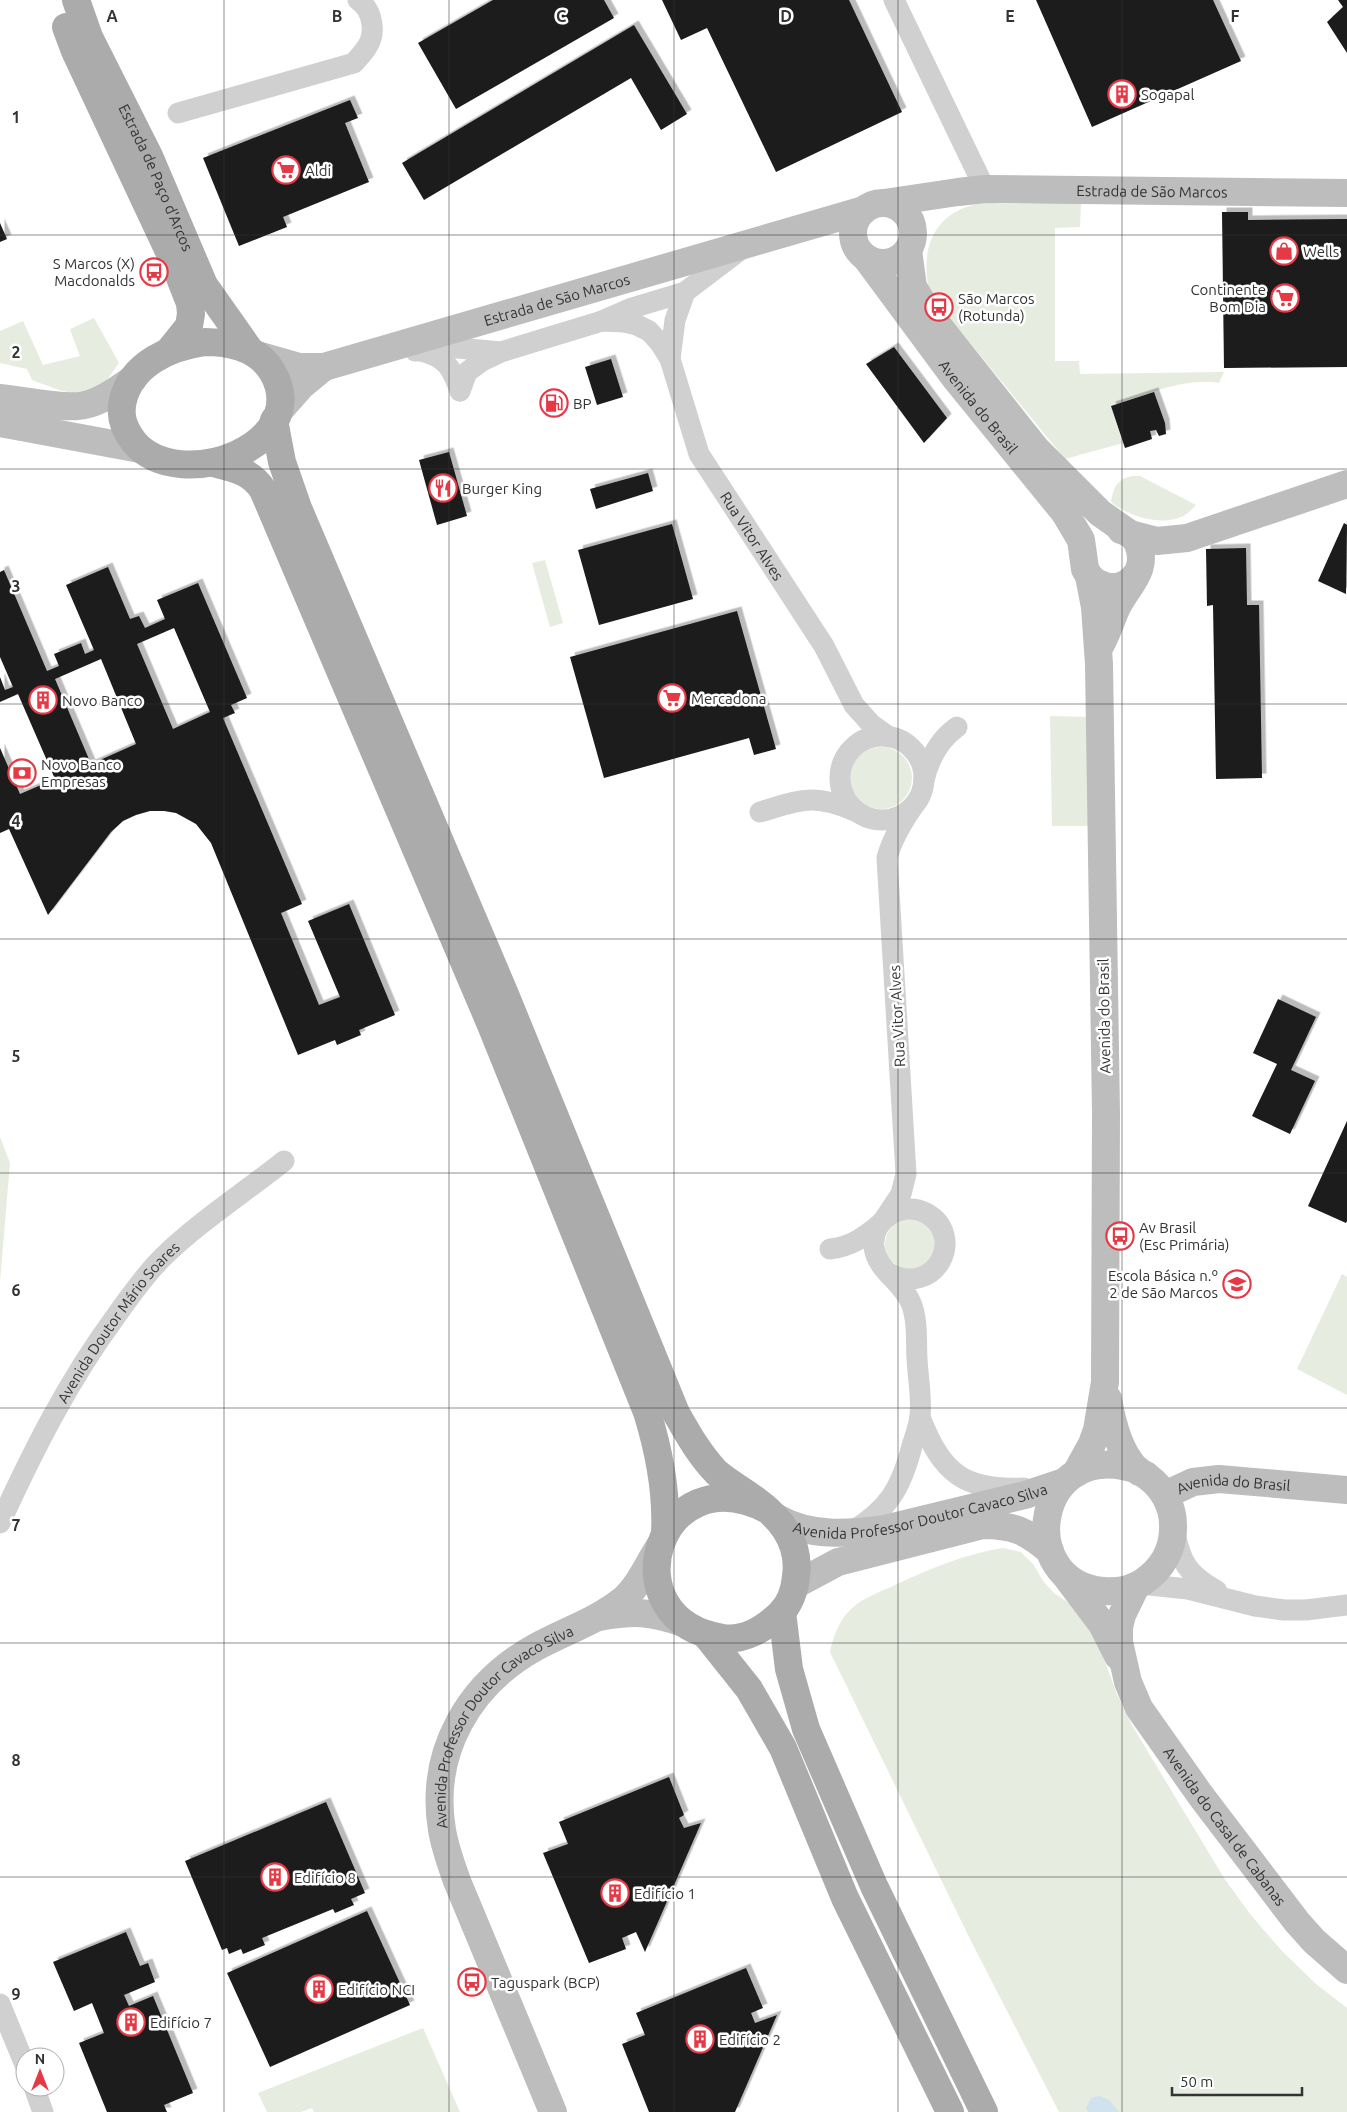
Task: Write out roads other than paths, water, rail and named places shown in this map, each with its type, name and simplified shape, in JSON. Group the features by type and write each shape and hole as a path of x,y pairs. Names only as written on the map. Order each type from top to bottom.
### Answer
{"main road":[{"name":"Estrada de Paço d'Arcos","path":"57,0 75,51 173,260 190,303 189,326 169,351"},
{"name":"Estrada de Paço d'Arcos","path":"76,0 89,37 149,156 204,285 253,352"},
{"path":"204,342 231,343 253,352 270,367 276,378 281,401 276,416 264,434 251,446 234,456 213,463 194,465 172,463 140,449 128,434 121,413 124,399 133,379 141,369 154,359 186,344 204,342"},
{"path":"276,416 282,462 298,508 504,992 676,1413 700,1454 718,1473 772,1514 788,1532 795,1549 798,1567 796,1585 782,1612 766,1626 747,1635 727,1638 694,1629"},
{"path":"213,463 243,471 251,476 262,490 487,1016 647,1412 653,1431 661,1473 666,1516 656,1567 659,1588 668,1608 694,1629 749,1689 783,1748 845,1898 950,2112"},
{"path":"662,1540 676,1518 693,1506 711,1498 731,1497 750,1501 772,1514"},
{"path":"782,1612 789,1670 806,1729 874,1886 984,2112"}],"street":[{"path":"178,113 354,62 369,45 373,25 366,5 358,0"},
{"path":"894,0 985,189"},
{"name":"Estrada de São Marcos","path":"253,352 299,366 324,367 874,207 958,192 985,189 1347,193"},
{"path":"911,242 909,219 899,208 874,207 857,217 854,226 855,244 863,256 875,263 894,262 902,257 911,242 958,192"},
{"name":"Estrada de São Marcos","path":"791,230 825,236 863,256"},
{"name":"Avenida do Brasil","path":"911,242 913,287 929,314 1036,449 1100,513 1128,533 1157,541 1187,538 1347,484"},
{"name":"Rua Vitor Alves","path":"421,351 435,354 442,359 454,375 460,391 467,372 472,367 501,352 602,321 632,308 685,292 749,243"},
{"name":"Avenida do Brasil","path":"863,256 955,378 1065,513 1081,540 1099,650 1106,1113 1105,1382 1111,1420 1116,1434 1138,1470 1148,1477 1165,1495 1193,1482 1219,1479 1347,1490"},
{"name":"Rua Vitor Alves","path":"670,359 674,320 685,292"},
{"name":"Rua Vitor Alves","path":"602,321 624,322 637,325 649,331 660,342 670,359 699,454 820,638 854,705 875,728 915,752 924,770 924,781 918,800 898,829 891,843 887,858 906,1174 914,1196 933,1218 943,1233 945,1242 944,1251 923,1290 915,1317"},
{"name":"Rua Vitor Alves","path":"374,353 421,351 447,346 501,352"},
{"name":"Estrada de São Marcos","path":"276,416 302,386 324,367"},
{"path":"0,398 73,406 86,405 108,395 133,379"},
{"path":"0,423 140,449"},
{"path":"1319,495 1347,502"},
{"path":"1099,650 1117,608 1142,564 1142,554 1136,540 1128,533 1115,528 1095,534 1087,543 1086,566 1095,582 1107,587 1118,587 1128,583 1134,577"},
{"name":"Rua Vitor Alves","path":"854,705 854,730 839,776 843,795 879,839 887,858"},
{"path":"760,812 805,799 830,780 843,761 860,742 869,738 894,738 952,730 938,746 929,762 924,781"},
{"path":"805,799 836,803 859,814 884,820 904,814 912,808"},
{"name":"Avenida Doutor Mário Soares","path":"0,1524 34,1451 60,1402 92,1348 129,1298 164,1256 229,1202 284,1161"},
{"name":"Rua Vitor Alves","path":"850,1532 879,1513 896,1489 906,1469 920,1417 915,1317 906,1292 875,1255 874,1244 875,1234 900,1194 906,1174"},
{"path":"933,1218 926,1213 909,1209 892,1213 860,1239 834,1248 864,1256 904,1279 913,1280 930,1273 936,1267"},
{"name":"Avenida do Brasil","path":"1063,1481 1092,1444 1097,1430 1105,1382"},
{"name":"Rua Vitor Alves","path":"920,1417 936,1453 946,1466 965,1480 985,1487 1003,1489 1063,1481"},
{"path":"1138,1470 1122,1465 1106,1464 1090,1467 1063,1481 1053,1497 1046,1515 1045,1533 1056,1562 1084,1587 1097,1590 1123,1590 1138,1585 1162,1565 1172,1539 1174,1524"},
{"name":"Avenida Professor Doutor Cavaco Silva","path":"772,1514 800,1529 814,1532 850,1532 884,1529 1025,1495 1063,1481"},
{"path":"1165,1495 1172,1514 1179,1551 1189,1571 1199,1581 1232,1600"},
{"name":"Avenida Professor Doutor Cavaco Silva","path":"796,1585 838,1562 982,1524 1003,1524 1034,1537 1056,1562"},
{"name":"Avenida Professor Doutor Cavaco Silva","path":"553,2112 457,1881 442,1829 440,1788 444,1764 452,1738 463,1714 490,1681 536,1647 598,1617 623,1600 634,1588 662,1540"},
{"name":"Avenida do Casal de Cabanas","path":"1056,1562 1102,1624 1124,1668 1139,1708 1201,1796 1297,1922 1314,1941 1347,1970"},
{"path":"1138,1585 1188,1589 1255,1606 1306,1610 1347,1605"},
{"name":"Avenida do Casal de Cabanas","path":"1124,1668 1119,1642 1119,1627 1122,1615 1138,1585"},
{"path":"598,1617 625,1613 658,1614 694,1629"},
{"path":"0,2004 18,2047"},
{"path":"38,2097 43,2112"}],"water":[{"path":"1099,2096 1109,2100 1119,2112 1088,2112 1086,2108 1091,2098"}],"place":[{"name":"Sogapal","path":"1122,94"},
{"name":"Aldi","path":"286,170"},
{"name":"Wells","path":"1284,251"},
{"name":"S Marcos (X) Macdonalds","path":"154,272"},
{"name":"Continente Bom Dia","path":"1285,298"},
{"name":"São Marcos (Rotunda)","path":"939,307"},
{"name":"BP","path":"554,403"},
{"name":"Burger King","path":"443,488"},
{"name":"Mercadona","path":"672,698"},
{"name":"Novo Banco","path":"43,700"},
{"name":"Novo Banco Empresas","path":"22,773"},
{"name":"Av Brasil (Esc Primária)","path":"1120,1236"},
{"name":"Escola Básica n.º 2 de São Marcos","path":"1237,1284"},
{"name":"Edifício 8","path":"275,1877"},
{"name":"Edifício 1","path":"615,1893"},
{"name":"Taguspark (BCP)","path":"472,1982"},
{"name":"Edifício NCI","path":"319,1989"},
{"name":"Edifício 7","path":"131,2022"},
{"name":"Edifício 2","path":"700,2039"}]}
